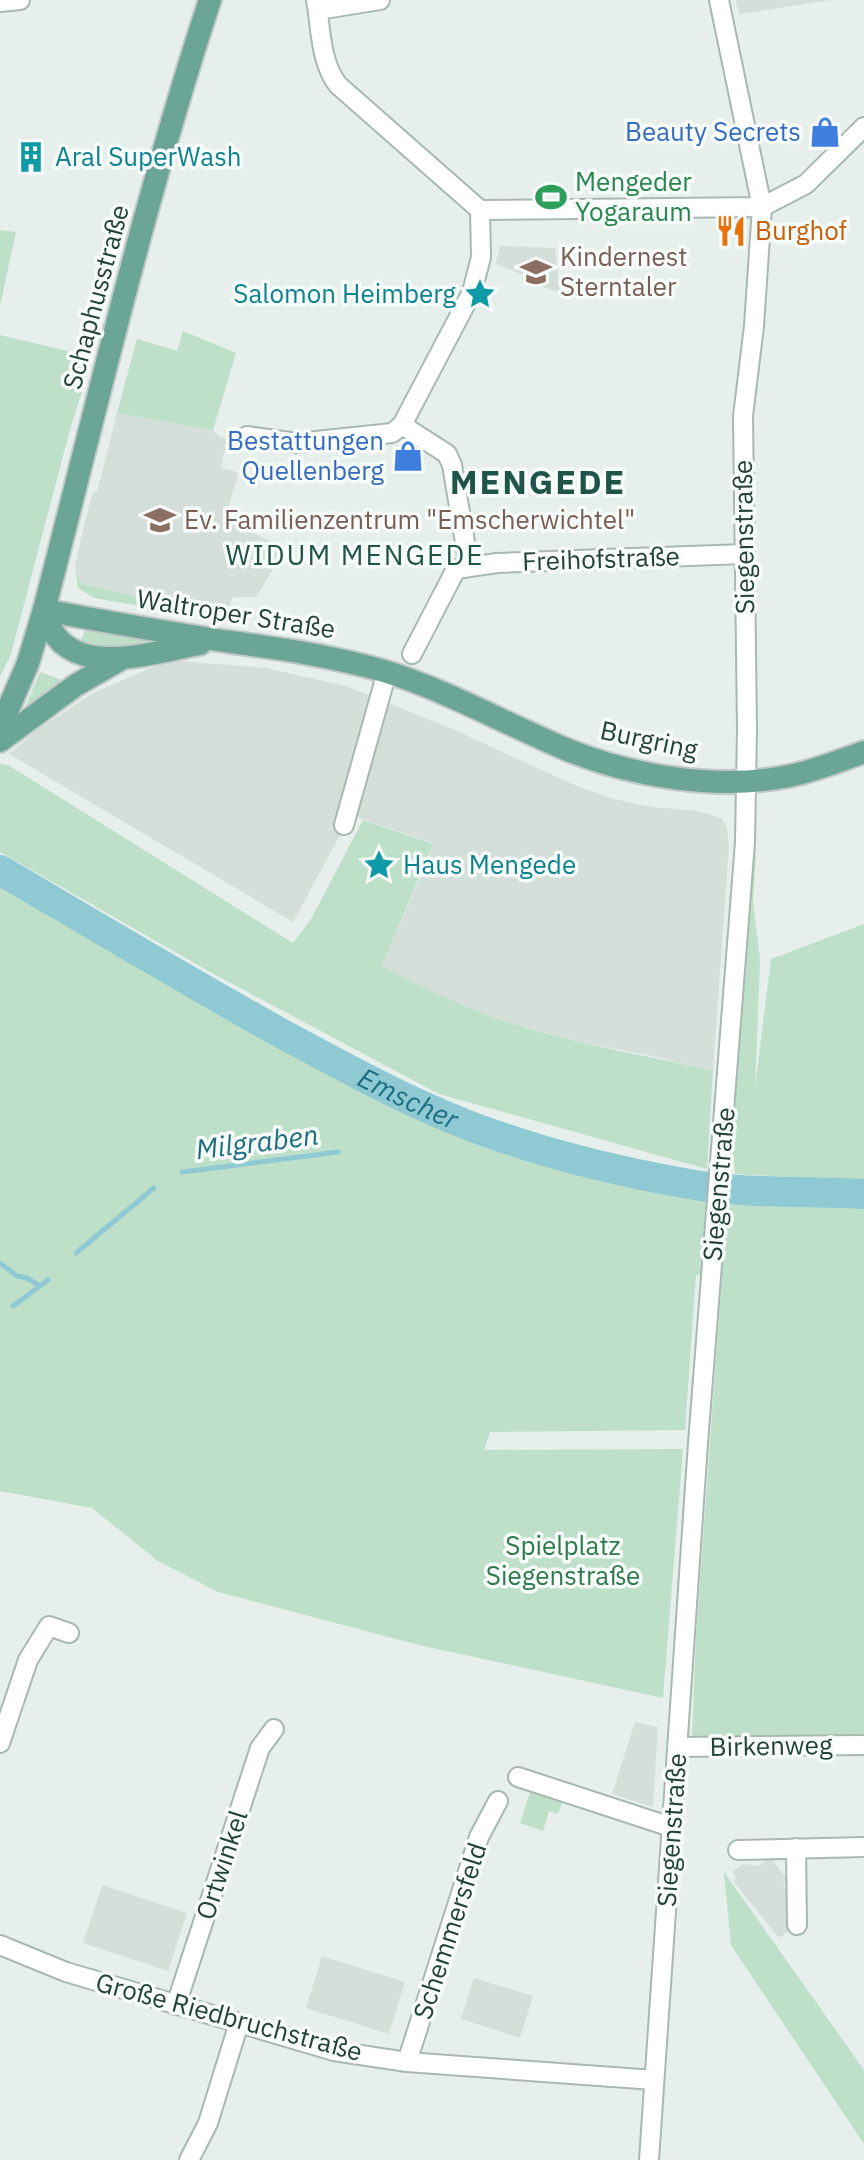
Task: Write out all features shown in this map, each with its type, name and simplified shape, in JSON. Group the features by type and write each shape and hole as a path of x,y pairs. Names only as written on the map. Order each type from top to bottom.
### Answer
{"main road":[{"name":"Schaphusstraße","path":"44,610 137,248 193,48 210,0"},
{"name":"Waltroper Straße","path":"44,610 333,657 387,672"},
{"path":"44,610 52,633 71,651 94,658 222,641"},
{"path":"0,728 28,663 44,610"},
{"path":"0,741 76,685 127,656"},
{"name":"Burgring","path":"387,672 611,766 711,781 745,782 795,775 864,752"}],"street":[{"path":"0,2 20,0"},
{"path":"380,0 317,5 331,76 480,210 762,207 806,184 864,127"},
{"name":"Siegenstraße","path":"649,2160 744,855 744,390 754,326 762,207 719,0"},
{"path":"247,436 297,443 392,433 402,425 472,292 481,257 480,210"},
{"path":"402,425 447,454 452,465 463,567 412,654"},
{"name":"Freihofstraße","path":"463,567 745,554"},
{"path":"344,825 387,672"},
{"path":"0,1743 28,1660 49,1626 69,1633"},
{"name":"Ortwinkel","path":"176,2005 260,1748 274,1729"},
{"name":"Birkenweg","path":"678,1747 864,1745"},
{"path":"518,1777 671,1827"},
{"name":"Schemmersfeld","path":"407,2062 479,1837 498,1801"},
{"path":"738,1850 864,1847"},
{"path":"796,1848 797,1925"},
{"name":"Große Riedbruchstraße","path":"0,1945 66,1972 334,2051 407,2062 654,2080"},
{"path":"189,2160 208,2123 239,2023"}],"shaded area":[{"path":"736,0 832,0 739,14"},
{"name":"Kindernest Sterntaler","path":"500,246 555,248 560,293 496,264"},
{"name":"Ev. Familienzentrum \"Emscherwichtel\"","path":"117,413 213,430 227,439 221,468 235,471 238,475 227,512 241,528 280,545 272,571 256,597 233,597 223,621 168,611 168,608 142,598 83,584 77,576 75,566 81,538 93,492 97,492"},
{"path":"169,660 266,668 346,686 455,730 572,784 614,799 652,807 698,811 722,818 727,828 729,847 713,1071 579,1042 510,1023 445,999 382,966 432,843 351,815 293,922 9,754 37,730 93,693"},
{"path":"635,1722 658,1727 653,1807 612,1794"},
{"path":"770,1857 788,1880 783,1885 790,1894 790,1930 779,1938 733,1881 736,1878 732,1872 743,1864 759,1866"},
{"path":"102,1885 187,1913 168,1971 83,1943"},
{"path":"322,1956 405,1982 389,2034 306,2008"},
{"path":"474,1978 533,1996 520,2038 461,2019"}],"green space":[{"path":"0,230 16,232 0,306"},
{"path":"183,331 236,353 213,430 117,413 137,339 177,351"},
{"path":"0,335 89,356 84,385 11,654 0,677"},
{"path":"75,566 83,584 142,598 169,608 168,611 94,598 78,588"},
{"path":"87,627 156,643 128,651 78,646"},
{"path":"40,672 70,683 24,710"},
{"path":"0,764 8,765 293,943 311,919 363,820 433,844 382,966 445,998 536,1031 713,1071 707,1169 439,1094 210,972 0,852"},
{"path":"752,851 756,855 753,901 760,960 755,1088 771,959 864,924 864,1181 735,1174 732,1147"},
{"name":"Spielplatz Siegenstraße","path":"0,870 277,1031 387,1089 472,1127 571,1158 689,1184 754,1191 864,1194 864,1742 692,1739 696,1637 722,1275 696,1275 685,1430 490,1432 484,1450 683,1449 663,1698 419,1645 218,1592 158,1561 92,1508 0,1491"},
{"path":"530,1792 562,1803 558,1814 549,1811 543,1831 520,1823"},
{"path":"724,1872 864,2070 864,2144 731,1945"}],"waterway":[{"name":"Emscher","path":"0,870 277,1031 387,1089 472,1127 571,1158 689,1184 754,1191 864,1194"},
{"name":"Milgraben","path":"380,1098 387,1088"},
{"name":"Milgraben","path":"182,1172 338,1152"},
{"name":"Milgraben","path":"76,1253 154,1188"},
{"path":"0,1263 17,1276 40,1286"},
{"name":"Milgraben","path":"13,1306 48,1280"}],"place":[{"name":"Beauty Secrets","path":"825,132"},
{"name":"Aral SuperWash","path":"31,157"},
{"name":"Mengeder Yogaraum","path":"551,197"},
{"name":"Burghof","path":"731,231"},
{"name":"Kindernest Sterntaler","path":"536,272"},
{"name":"Salomon Heimberg","path":"480,294"},
{"name":"Bestattungen Quellenberg","path":"408,456"},
{"name":"Ev. Familienzentrum \"Emscherwichtel\"","path":"160,520"},
{"name":"Haus Mengede","path":"379,865"}],"district":[{"name":"MENGEDE","path":"538,482"},
{"name":"WIDUM MENGEDE","path":"355,555"}]}
